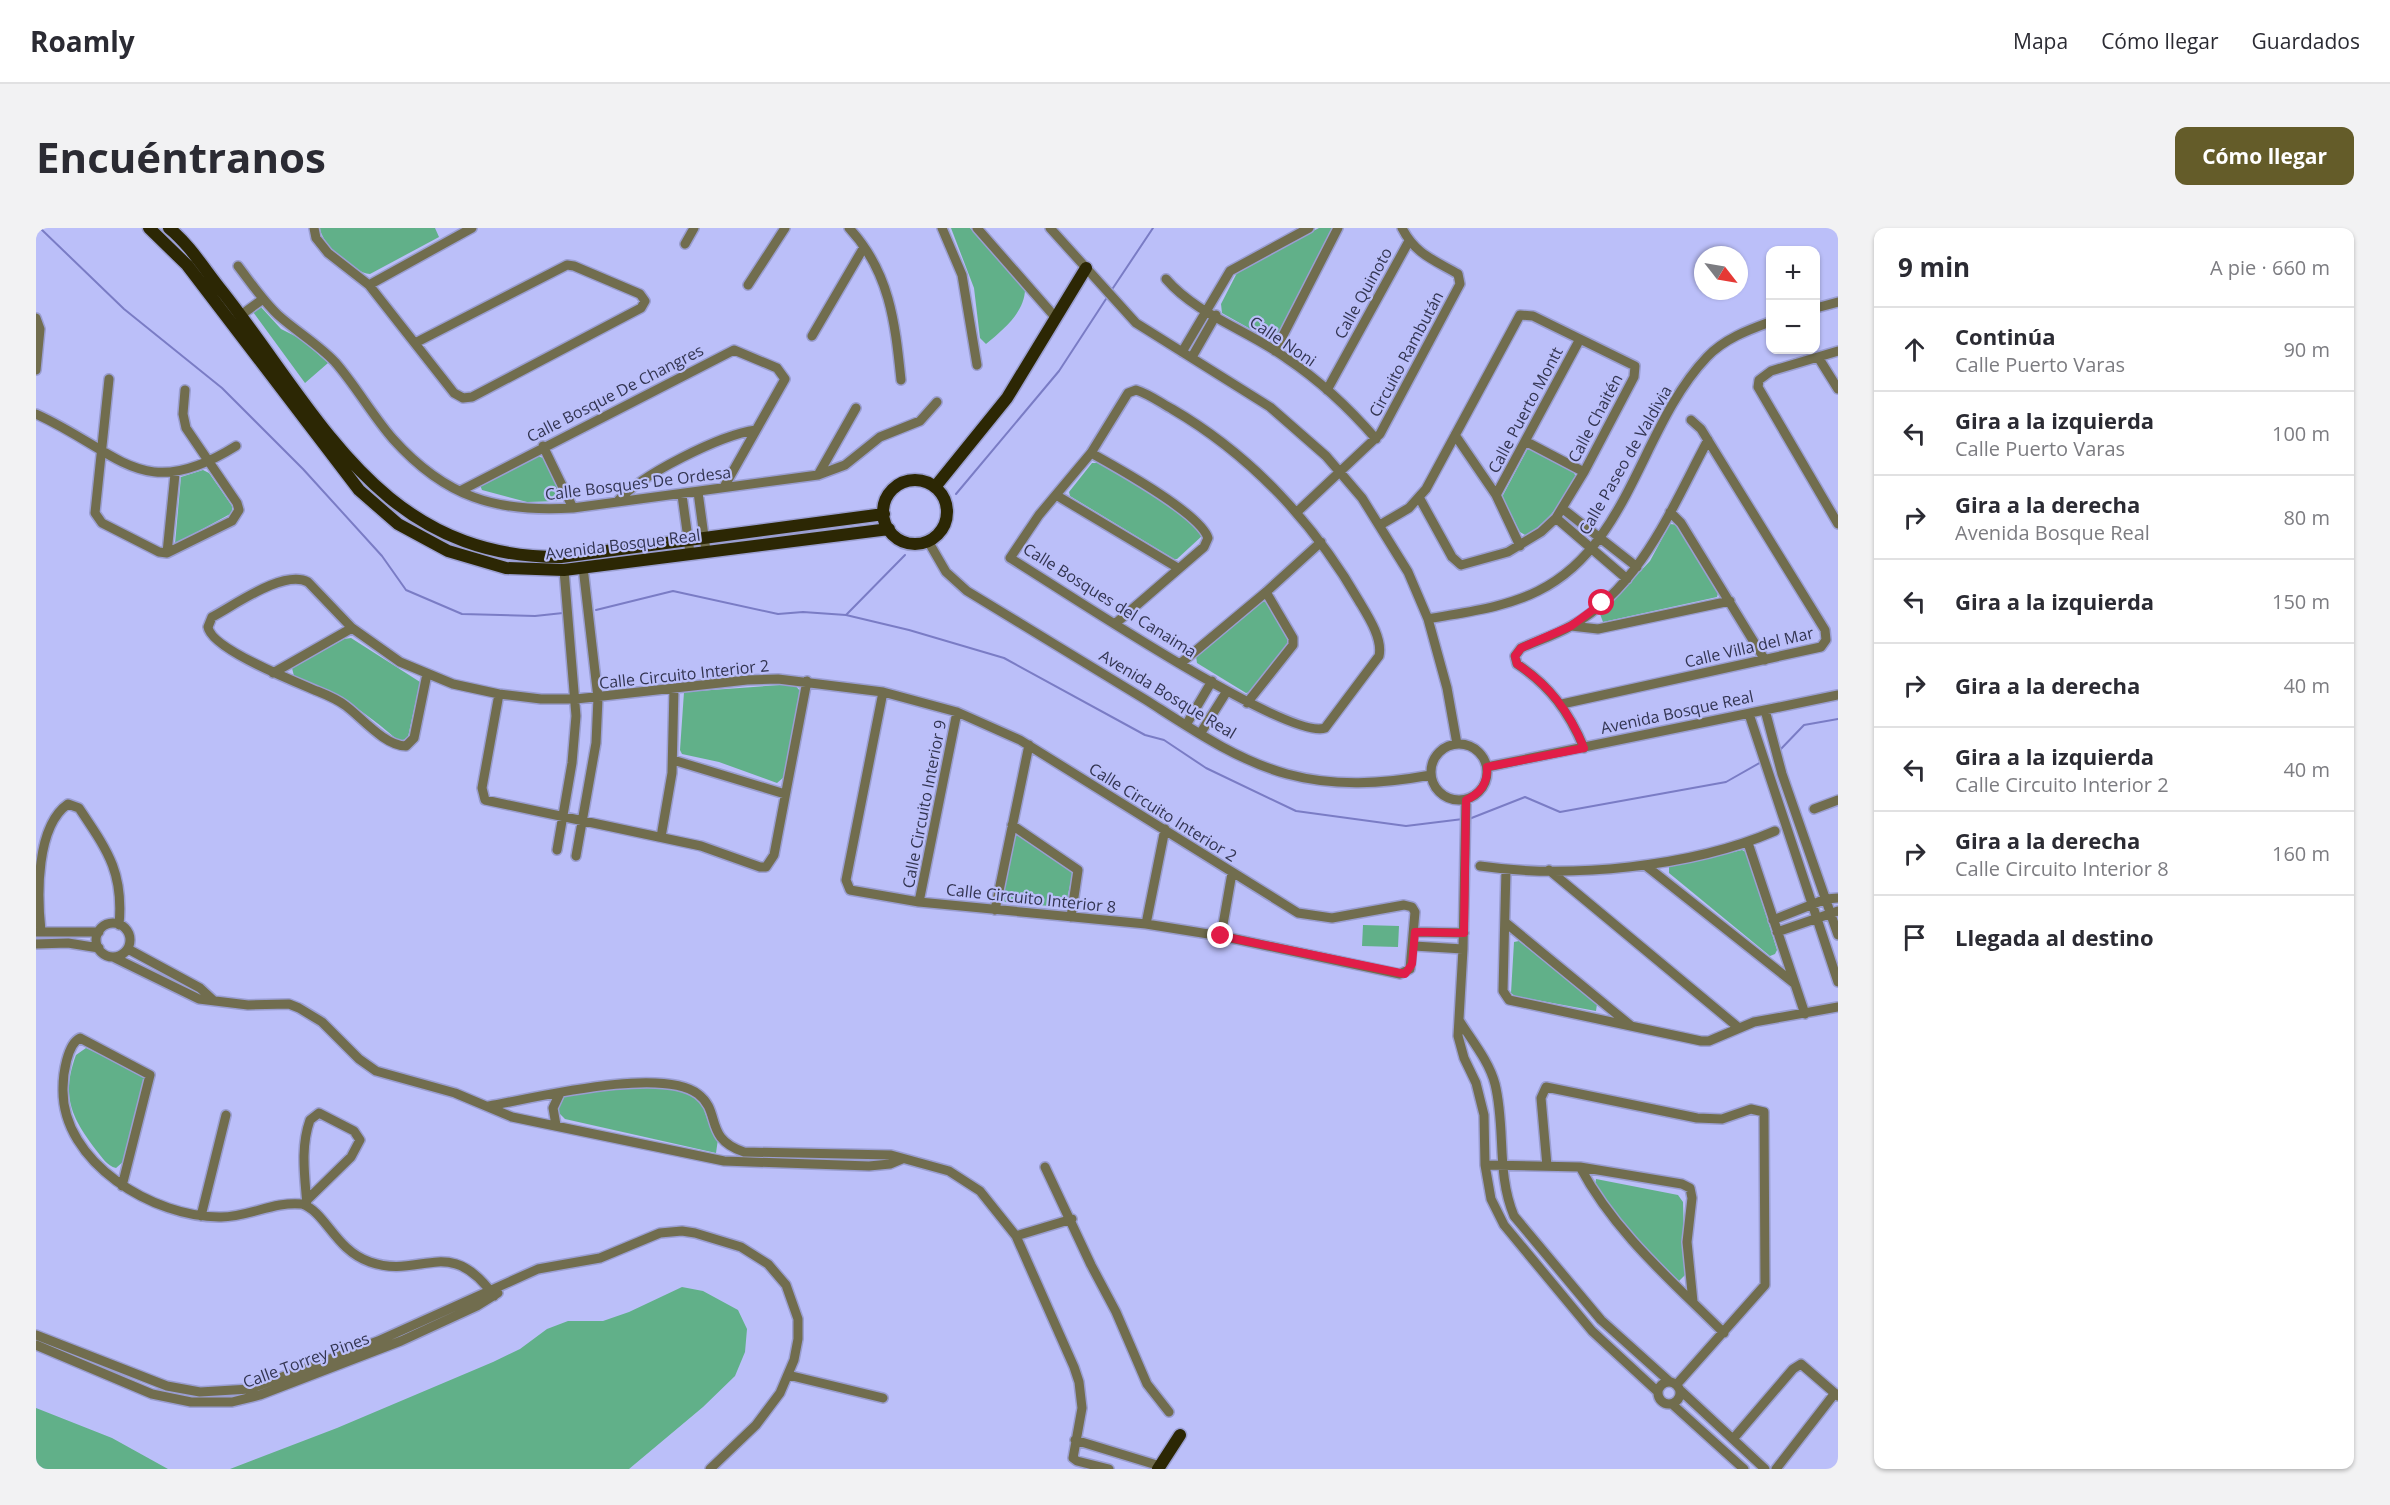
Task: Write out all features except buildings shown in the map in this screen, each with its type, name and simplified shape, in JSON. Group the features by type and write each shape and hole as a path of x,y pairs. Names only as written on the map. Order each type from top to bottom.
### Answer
{"main road":[{"name":"Avenida Bosque Real","path":"149,228 187,266 297,401 381,493 425,525 477,548 509,555 561,557 889,529"},
{"name":"Avenida Bosque Real","path":"169,228 241,315 359,490 398,524 448,551 490,564 527,570 564,570 689,547"},
{"path":"935,487 1007,398 1086,268"},
{"path":"918,480 935,487 945,502 946,520 942,529 928,541 911,543 902,541 889,529 884,513 887,497 900,484 918,480"},
{"name":"Avenida Bosque Real","path":"705,545 884,513"},
{"path":"1159,1468 1180,1436"}],"street":[{"path":"315,228 316,238 328,253 369,285 417,342 454,393 468,399 641,308 645,301 640,294 567,265 417,342"},
{"path":"369,285 472,228"},
{"path":"685,244 694,228"},
{"path":"748,285 785,228"},
{"path":"849,228 878,268 889,296 896,326 901,380"},
{"path":"942,228 962,275 977,365"},
{"path":"977,228 1056,318"},
{"path":"1050,228 1136,323 1270,407 1295,426 1341,471 1380,525 1408,572 1428,619 1447,688 1456,744"},
{"path":"1192,357 1233,268 1309,228"},
{"path":"1275,351 1338,228"},
{"name":"Circuito Rambután","path":"1297,512 1383,430 1461,280 1458,274 1427,259 1409,241 1402,228"},
{"name":"Calle Quinoto","path":"1327,390 1409,241"},
{"path":"812,336 864,247"},
{"name":"Calle Bosques De Ordesa","path":"238,266 263,299 336,363 392,438 414,459 460,491 503,507 521,510 573,508 818,475 845,465 880,437 920,421 937,402"},
{"name":"Calle Noni","path":"1166,279 1212,313 1275,351 1327,390 1376,439"},
{"path":"241,315 263,299"},
{"path":"1820,307 1838,302"},
{"path":"1182,352 1212,313"},
{"name":"Calle Chaitén","path":"1380,525 1419,499 1520,315 1533,316 1635,366 1635,372 1563,509 1541,532 1520,546 1508,552 1461,565 1452,557 1419,499"},
{"path":"36,318 40,329 36,370"},
{"name":"Calle Paseo de Valdivia","path":"1428,619 1500,606 1539,591 1560,578 1599,538 1689,378 1708,356 1730,340 1766,324"},
{"name":"Calle Puerto Montt","path":"1496,495 1580,339"},
{"name":"Calle Bosque De Changres","path":"460,491 728,351 744,353 777,368 784,375 784,383 756,430"},
{"path":"1838,351 1771,371 1759,380 1758,387 1838,524"},
{"path":"1818,357 1838,388"},
{"path":"109,379 96,516 144,547 167,553 232,521 238,512 237,503 209,464 183,421 185,390"},
{"name":"Calle Bosques del Canaima","path":"1136,390 1208,431 1247,462 1297,512 1321,542 1366,614 1379,645 1379,656 1333,720 1320,730 1305,728 1247,703 1010,558 1056,495 1091,453 1128,393 1136,390"},
{"path":"818,475 856,408"},
{"path":"36,414 134,468 149,472 175,474 209,464 236,446"},
{"name":"Calle Villa del Mar","path":"1563,704 1821,647 1827,635 1708,440 1691,420"},
{"path":"724,487 756,430"},
{"path":"617,502 634,485 648,477 727,438 756,430"},
{"path":"1455,435 1496,495 1520,546"},
{"path":"1584,748 1563,704 1538,679 1517,664 1515,656 1521,648 1571,626 1602,603 1627,579 1637,567 1670,512 1708,440"},
{"path":"1525,441 1584,472"},
{"path":"543,446 573,508"},
{"path":"1091,453 1158,494 1204,530 1208,538 1204,547 1116,623"},
{"path":"167,553 175,474"},
{"path":"698,492 705,545"},
{"path":"682,495 689,547"},
{"path":"1056,495 1178,568"},
{"path":"1563,509 1637,567"},
{"path":"1670,512 1681,523 1765,660"},
{"path":"1556,518 1627,579"},
{"name":"Avenida Bosque Real","path":"928,541 946,572 958,584 1200,734 1262,766 1312,779 1370,784 1431,775"},
{"path":"1181,663 1266,592 1321,542"},
{"path":"576,856 596,744 598,698 583,567"},
{"path":"557,850 575,741 576,699 564,570"},
{"name":"Calle Circuito Interior 2","path":"273,673 213,638 208,627 212,617 272,585 289,578 300,578 308,582 352,628 400,662 468,688 541,699 576,699 747,680 807,681 883,692 957,712 1029,745 1284,906 1308,917 1344,917 1409,905 1415,912 1415,932 1412,964 1408,972"},
{"path":"1247,703 1293,645 1293,638 1266,592"},
{"path":"1571,626 1598,629 1730,601"},
{"path":"273,673 352,628"},
{"path":"273,673 328,695 389,740 402,746 406,746 414,738 427,674"},
{"path":"499,694 482,788 483,798 488,801 701,846 760,867 766,867 774,855 807,681"},
{"path":"1186,725 1212,681"},
{"path":"661,837 674,760 674,688"},
{"path":"1200,734 1227,691"},
{"name":"Calle Circuito Interior 8","path":"883,692 846,884 854,892 919,902 1146,924 1221,936 1400,974 1408,972"},
{"name":"Avenida Bosque Real","path":"1487,767 1838,695"},
{"path":"1765,710 1782,774 1826,899 1834,911 1838,934"},
{"name":"Calle Circuito Interior 9","path":"919,902 957,712"},
{"path":"1749,714 1838,982"},
{"path":"1456,744 1476,749 1487,767 1488,775 1481,791 1466,800 1456,800 1439,792 1431,775 1435,758 1440,751 1456,744"},
{"path":"995,910 1029,745"},
{"path":"1762,754 1774,749"},
{"path":"674,760 785,794"},
{"path":"1466,800 1460,1047 1476,1083 1484,1116 1485,1165 1491,1198 1504,1225 1592,1331 1658,1392 1662,1402 1672,1404 1744,1469"},
{"path":"1814,809 1836,800 1838,811"},
{"path":"119,924 108,924 99,932 39,931 37,877 41,849 52,819 68,804 78,808 113,865 121,888 119,924 130,938 128,949"},
{"path":"1012,825 1078,870 1071,917"},
{"path":"1146,924 1165,829"},
{"path":"1480,866 1550,870 1645,865 1748,843 1775,831"},
{"path":"1748,843 1805,1014"},
{"path":"1645,865 1795,984"},
{"path":"1506,869 1503,991 1505,998 1512,1002 1701,1041 1709,1041 1754,1022 1838,1006"},
{"path":"1550,870 1739,1028"},
{"path":"1221,936 1232,873"},
{"path":"1773,920 1826,899 1838,898"},
{"path":"1777,932 1834,911"},
{"path":"1506,923 1632,1027"},
{"path":"99,932 99,948"},
{"path":"1415,932 1464,933"},
{"path":"36,944 68,943 99,948 199,999 248,1005 289,1004 322,1022 359,1059 376,1071 455,1093 512,1117 733,1162 869,1166 902,1160"},
{"path":"1414,946 1463,949"},
{"path":"113,957 128,949"},
{"path":"128,949 201,988 213,1000"},
{"path":"1459,1020 1484,1058 1495,1084 1501,1167 1506,1197 1514,1216 1602,1320 1765,1469"},
{"path":"122,1186 151,1077 147,1072 80,1038 73,1045 64,1075 63,1092 66,1114 87,1152 122,1186 159,1206 201,1216 245,1215 287,1204 307,1203 346,1163 356,1151 360,1140 354,1131 319,1113 310,1120 304,1152 307,1203 345,1248 367,1261 384,1266 428,1261 448,1262 471,1272 492,1293"},
{"path":"489,1106 560,1093 629,1084 686,1088 698,1094 705,1101 720,1137 734,1148 744,1152 884,1154 902,1160 932,1165 963,1179 994,1205 1016,1236 1079,1382 1082,1408 1072,1452 1075,1460 1106,1468 1110,1449"},
{"path":"1547,1166 1541,1098 1546,1087 1696,1118 1722,1119 1751,1109 1764,1112 1766,1281 1759,1294 1676,1386 1661,1386 1658,1392"},
{"path":"556,1125 553,1108 560,1093"},
{"path":"201,1216 226,1115"},
{"path":"1485,1165 1580,1167 1682,1184 1690,1188 1692,1198 1687,1242 1694,1302"},
{"path":"1045,1167 1148,1384 1169,1412"},
{"path":"1580,1167 1590,1186 1632,1242 1666,1279 1694,1302 1724,1333"},
{"path":"1016,1236 1071,1219"},
{"name":"Calle Torrey Pines","path":"36,1345 153,1394 191,1402 232,1402 260,1395 401,1341 538,1269 600,1258 660,1233 682,1231 712,1236 759,1257 774,1269 786,1285 798,1319 798,1339 788,1375 770,1409 710,1469"},
{"name":"Calle Torrey Pines","path":"36,1335 167,1386 200,1392 238,1391 273,1382 492,1293"},
{"path":"1733,1439 1796,1365 1805,1365 1837,1395 1776,1469"},
{"path":"788,1375 883,1398"},
{"path":"1672,1404 1678,1400 1676,1386"},
{"path":"1075,1440 1110,1449 1159,1468"}],"green space":[{"path":"320,228 435,228 439,237 370,274 356,269 339,257 326,242"},
{"path":"951,228 970,228 1025,289 1017,313 1006,327 986,344 980,338 974,288"},
{"path":"1319,228 1333,228 1333,231 1276,339 1270,340 1222,313 1221,304 1239,269"},
{"path":"260,306 281,329 301,339 328,363 305,383 253,312"},
{"path":"1532,449 1573,471 1576,477 1555,510 1527,536 1520,532 1502,497 1527,450"},
{"path":"535,455 543,458 562,493 558,501 527,502 482,490 480,485"},
{"path":"1092,463 1098,463 1169,503 1203,535 1177,559 1174,559 1070,496 1069,492"},
{"path":"203,470 209,473 232,506 232,513 175,544 181,477"},
{"path":"1670,524 1679,525 1719,589 1717,597 1603,622 1600,614 1650,561"},
{"path":"1262,598 1268,600 1288,635 1289,642 1250,692 1246,693 1197,663 1196,656"},
{"path":"351,638 420,682 408,737 400,742 350,704 294,676 292,668 344,639"},
{"path":"794,684 800,691 784,777 777,783 719,762 682,754 680,750 684,692"},
{"path":"1019,835 1071,868 1073,872 1066,903 1061,907 1005,902 1002,898 1015,836"},
{"path":"1742,850 1746,852 1777,950 1770,956 1669,873 1669,867"},
{"path":"1363,925 1399,926 1398,947 1362,946"},
{"path":"1519,941 1597,1004 1596,1011 1515,996 1511,993 1514,942"},
{"path":"86,1048 143,1075 145,1082 124,1161 116,1168 105,1161 87,1138 71,1105 69,1082 72,1070 76,1055"},
{"path":"623,1086 677,1088 700,1098 709,1124 718,1139 716,1153 565,1119 557,1111 560,1099 567,1093"},
{"path":"1596,1179 1678,1195 1683,1202 1685,1275 1679,1281 1641,1244 1595,1187"},
{"path":"682,1287 703,1291 738,1310 747,1329 745,1352 735,1376 703,1407 629,1469 230,1469 337,1428 493,1362 520,1349 547,1329 568,1321 603,1321 629,1312"},
{"path":"36,1408 112,1438 168,1469 36,1469"}],"waterway":[{"path":"40,228 124,309 222,388 303,469 382,556 406,590 462,614 535,616 563,613"},
{"path":"1113,288 1153,228"},
{"path":"956,494 1059,371 1106,299"},
{"path":"846,615 905,555"},
{"path":"596,610 673,591 778,614 803,612 846,615 909,630 1004,658 1145,735 1164,740 1206,768 1296,811 1406,826 1463,819"},
{"path":"1778,752 1804,725 1838,719"},
{"path":"1469,819 1525,797 1560,812 1726,782 1763,761"}],"route":[{"path":"1221,936 1405,974 1412,964 1415,932 1464,933 1466,800 1481,791 1488,775 1487,767 1584,748 1563,704 1538,679 1517,664 1515,656 1521,648 1571,626 1602,603"}]}
